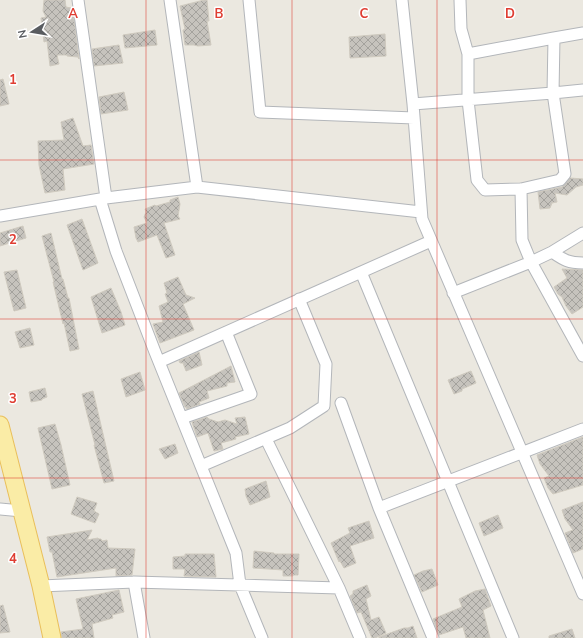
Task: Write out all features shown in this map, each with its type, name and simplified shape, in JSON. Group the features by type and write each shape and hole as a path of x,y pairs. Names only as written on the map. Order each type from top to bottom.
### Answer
{"main road":[{"path":"0,425 41,586 52,638"}],"street":[{"path":"78,0 103,198 116,251 236,554 240,585 262,638"},
{"path":"170,0 197,187"},
{"path":"249,0 260,112 414,118"},
{"path":"402,0 413,104 422,218 583,594"},
{"path":"460,0 462,29 468,54 468,100 477,180 485,190 521,189 560,180 565,174 553,93 554,38"},
{"path":"468,54 583,33"},
{"path":"413,104 583,90"},
{"path":"0,216 103,198 197,187 421,212"},
{"path":"521,189 522,240 531,262 583,356"},
{"path":"454,293 531,262 552,252 583,233"},
{"path":"159,362 431,241"},
{"path":"552,252 563,260 572,263 583,263"},
{"path":"361,272 513,638"},
{"path":"201,466 290,428 324,406 326,364 299,299"},
{"path":"182,418 251,394 226,332"},
{"path":"341,403 379,508 433,638"},
{"path":"379,508 583,429"},
{"path":"266,439 338,588 360,638"},
{"path":"0,509 22,511"},
{"path":"41,586 134,582 338,588"},
{"path":"134,582 144,638"}],"building":[{"path":"44,0 65,0 66,7 71,8 73,11 79,59 78,57 67,55 57,55 59,64 50,66 47,41 44,42 41,18 46,17 43,11"},
{"path":"207,0 209,21 207,21 211,45 185,45 183,30 185,29 180,6"},
{"path":"155,30 157,45 125,48 123,35"},
{"path":"385,34 386,56 350,58 349,37"},
{"path":"119,45 123,63 94,66 92,49"},
{"path":"3,79 9,104 0,106 0,80"},
{"path":"124,92 128,110 101,114 99,97"},
{"path":"73,118 83,146 91,145 94,164 63,169 65,190 45,193 39,165 38,141 64,140 61,122"},
{"path":"570,178 583,179 583,185 576,187 567,195 555,193 557,202 552,203 550,208 540,209 538,192 562,187"},
{"path":"178,197 180,204 178,216 180,219 164,223 175,255 166,258 157,235 138,242 134,227 147,223 144,217 146,212 145,209 170,202 170,200"},
{"path":"82,219 98,263 83,270 67,225"},
{"path":"23,226 26,238 0,246 0,233"},
{"path":"51,233 62,279 69,298 79,349 70,351 42,236"},
{"path":"562,269 583,270 583,307 572,314 554,287 567,278"},
{"path":"17,270 26,308 14,311 4,272"},
{"path":"178,277 186,295 195,298 183,304 194,330 160,343 153,324 163,322 159,306 168,302 165,294 167,293 164,283"},
{"path":"111,288 125,325 102,333 91,297"},
{"path":"30,328 34,345 20,348 15,332"},
{"path":"199,352 202,365 186,371 183,363 180,363 179,361"},
{"path":"231,366 235,382 227,383 227,386 207,391 209,398 199,402 200,404 187,409 185,407 179,393"},
{"path":"471,371 476,383 454,394 448,380"},
{"path":"140,372 145,390 126,397 121,379"},
{"path":"45,388 47,397 42,400 31,402 29,392"},
{"path":"93,391 114,481 104,483 82,394"},
{"path":"207,417 218,422 225,420 237,424 235,418 245,417 249,434 235,437 236,439 221,443 223,449 214,451 208,433 197,437 192,422"},
{"path":"55,424 70,485 52,489 38,428"},
{"path":"583,437 583,485 553,494 548,488 544,478 549,476 540,464 537,455"},
{"path":"175,444 178,453 165,459 159,449"},
{"path":"266,481 270,497 250,505 245,489"},
{"path":"77,497 97,503 94,511 99,514 95,523 71,514"},
{"path":"583,502 583,549 573,553 565,533 573,530 565,519 562,510"},
{"path":"498,515 503,528 484,536 479,523"},
{"path":"369,521 374,538 350,546 356,563 344,568 340,561 339,562 331,543 350,533 348,528"},
{"path":"92,530 87,540 98,538 102,541 107,540 108,548 135,549 132,575 116,576 116,568 57,577 52,552 50,552 47,537"},
{"path":"254,551 274,554 299,554 298,575 283,576 283,570 253,568"},
{"path":"185,554 214,554 216,577 184,576 185,569 173,569 173,557 185,556"},
{"path":"432,569 438,585 422,592 414,575"},
{"path":"367,585 371,596 366,599 371,620 379,617 386,633 375,638 372,638 361,612 357,613 350,596 353,594 353,591"},
{"path":"485,589 491,606 483,610 490,638 466,638 463,627 439,635 433,619 462,607 459,599 475,591"},
{"path":"119,590 124,612 112,615 113,618 92,624 94,638 62,638 61,632 83,629 76,599"},
{"path":"3,605 10,632 0,633 0,606"},
{"path":"413,626 417,638 379,638 404,628"},
{"path":"572,629 575,638 549,638 549,636"}]}
